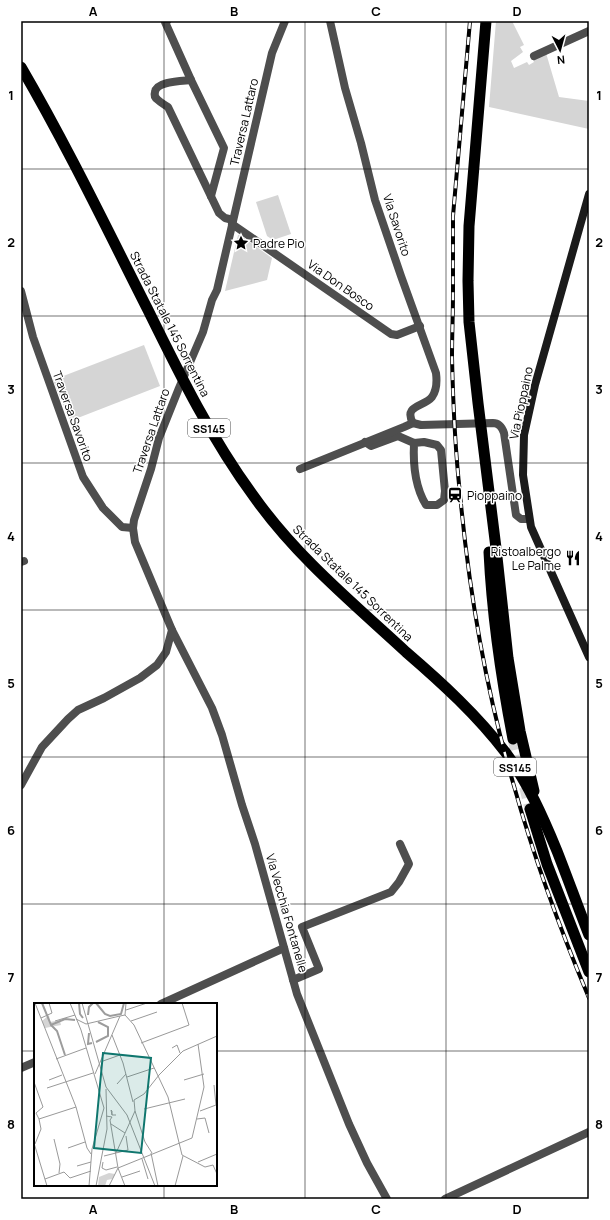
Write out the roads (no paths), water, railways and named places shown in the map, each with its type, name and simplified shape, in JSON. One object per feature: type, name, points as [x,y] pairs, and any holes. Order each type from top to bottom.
[{"type":"highway","points":[[486,21],[469,226],[468,281],[473,360],[513,695],[535,811],[547,864],[589,972]]},
{"type":"highway","name":"Strada Statale 145 Sorrentina","points":[[21,67],[70,157],[184,382],[231,465],[283,534],[307,560],[438,680],[483,726],[507,755],[519,772],[535,811],[565,873],[589,935]]},
{"type":"highway","points":[[490,506],[489,548],[491,592],[500,667],[513,739]]},
{"type":"main road","name":"Via Pioppaino","points":[[589,194],[535,385],[524,435],[523,475],[531,528],[589,657]]},
{"type":"street","points":[[167,21],[165,22],[191,80],[224,148],[211,196]]},
{"type":"street","name":"Traversa Lattaro","points":[[172,630],[135,542],[133,528],[134,520],[151,469],[159,438],[203,332],[216,290],[272,53],[285,21]]},
{"type":"street","name":"Via Savorito","points":[[330,21],[345,88],[361,143],[375,200],[434,365],[437,378],[431,398],[427,402],[411,410],[410,415],[413,423]]},
{"type":"street","points":[[534,56],[589,31]]},
{"type":"street","name":"Via Don Bosco","points":[[191,80],[161,84],[156,88],[154,94],[157,100],[168,107],[219,213],[391,334],[397,334],[420,326]]},
{"type":"street","name":"Traversa Savorito","points":[[21,291],[33,337],[83,477],[103,508],[122,527],[133,528]]},
{"type":"street","points":[[300,468],[413,423],[421,425],[440,425],[493,422],[500,425],[504,433],[516,514],[521,519],[529,519]]},
{"type":"street","points":[[365,442],[371,446],[398,436],[414,443],[424,442],[437,445],[441,450],[445,491],[444,500],[437,505],[426,505],[422,498],[417,482],[413,453],[414,443]]},
{"type":"street","points":[[21,785],[42,747],[78,710],[104,698],[140,678],[157,665],[166,652],[172,630]]},
{"type":"street","name":"Via Vecchia Fontanelle","points":[[172,630],[212,708],[222,735],[255,844],[293,980],[309,1024],[326,1064],[348,1124],[387,1199]]},
{"type":"street","points":[[293,980],[319,969],[302,927],[391,892],[399,882],[409,864],[400,844]]},
{"type":"street","points":[[163,1003],[284,948]]},
{"type":"street","points":[[21,1068],[34,1062]]},
{"type":"street","points":[[445,1199],[589,1132]]},
{"type":"tunnel","points":[[513,739],[530,809]]},
{"type":"railway","points":[[470,21],[453,216],[452,357],[454,425],[468,567],[487,677],[504,750],[539,867],[589,998]]},
{"type":"place","name":"Padre Pio","points":[[241,243]]},
{"type":"place","name":"Pioppaino","points":[[455,495]]},
{"type":"place","name":"Ristoalbergo Le Palme","points":[[573,558]]}]
